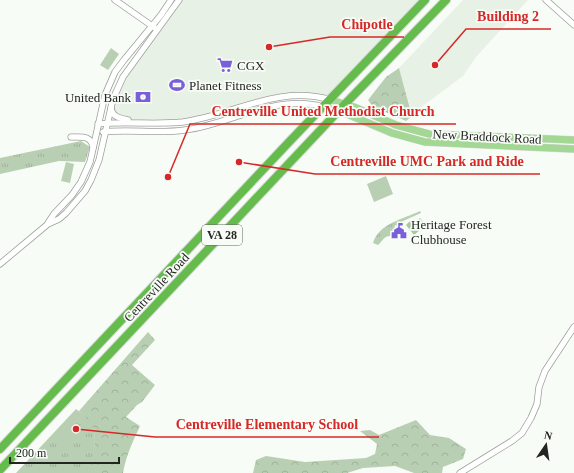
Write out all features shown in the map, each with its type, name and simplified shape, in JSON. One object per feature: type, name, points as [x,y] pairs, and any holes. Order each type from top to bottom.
[{"type":"highway","name":"Centreville Road","points":[[0,449],[425,0]]},
{"type":"highway","name":"Centreville Road","points":[[0,470],[339,111],[446,0]]},
{"type":"main road","name":"New Braddock Road","points":[[331,100],[346,104],[396,125],[429,134],[574,140]]},
{"type":"main road","name":"New Braddock Road","points":[[324,107],[339,111],[392,133],[425,142],[574,149]]},
{"type":"street","points":[[115,0],[158,30]]},
{"type":"street","points":[[48,224],[54,214],[72,195],[81,182],[90,162],[105,95],[115,72],[171,0]]},
{"type":"street","points":[[0,264],[48,224],[64,214],[81,195],[91,180],[99,160],[111,106],[117,90],[128,70],[179,0]]},
{"type":"street","points":[[546,0],[574,25]]},
{"type":"street","name":"New Braddock Road","points":[[98,124],[136,122],[170,123],[196,119],[280,96],[319,96],[331,100]]},
{"type":"street","name":"New Braddock Road","points":[[97,132],[184,131],[258,109],[278,105],[308,104],[324,107]]},
{"type":"street","points":[[111,106],[112,113],[116,117],[136,122]]},
{"type":"street","points":[[71,136],[88,138],[92,143],[93,151]]},
{"type":"street","points":[[460,473],[522,433],[537,404],[539,387],[545,371],[574,327]]},
{"type":"shaded area","points":[[179,0],[425,0],[331,100],[280,96],[183,122],[108,123],[123,77]]},
{"type":"shaded area","points":[[463,0],[528,0],[476,57],[463,76],[412,114],[399,68]]},
{"type":"green space","points":[[111,48],[119,54],[108,70],[100,65]]},
{"type":"green space","points":[[399,68],[412,116],[406,121],[372,106],[368,100],[386,77]]},
{"type":"green space","points":[[81,141],[90,147],[85,162],[59,161],[0,174],[0,158]]},
{"type":"green space","points":[[66,162],[74,164],[70,183],[61,181]]},
{"type":"green space","points":[[386,176],[393,194],[374,202],[367,184]]},
{"type":"green space","points":[[420,211],[421,213],[403,221],[401,224],[399,223],[397,226],[395,225],[394,230],[396,232],[394,237],[388,236],[384,238],[378,245],[373,243],[376,236],[386,226]]},
{"type":"green space","points":[[148,332],[155,340],[132,365],[155,385],[142,402],[137,405],[126,417],[140,426],[132,443],[123,473],[89,473],[95,439],[94,432],[87,418],[79,411]]},
{"type":"green space","points":[[76,409],[89,419],[94,431],[95,445],[90,473],[16,473]]},
{"type":"green space","points":[[416,420],[430,435],[449,438],[466,449],[463,459],[443,467],[442,473],[414,473],[395,466],[363,468],[347,473],[253,473],[256,460],[266,456],[305,462],[366,458],[375,454],[377,444],[360,431],[370,430],[379,435]]},
{"type":"green space","points":[[67,428],[72,429],[76,436],[74,442],[67,445],[58,436]]},
{"type":"water","points":[[420,218],[426,225],[414,235],[406,225],[410,221],[413,223]]},
{"type":"place","name":"Chipotle","points":[[269,47]]},
{"type":"place","name":"CGX","points":[[225,65]]},
{"type":"place","name":"Building 2","points":[[435,65]]},
{"type":"place","name":"Planet Fitness","points":[[177,85]]},
{"type":"place","name":"United Bank","points":[[143,97]]},
{"type":"place","name":"Centreville UMC Park and Ride","points":[[239,162]]},
{"type":"place","name":"Centreville United Methodist Church","points":[[168,177]]},
{"type":"place","name":"Heritage Forest Clubhouse","points":[[399,231]]},
{"type":"place","name":"Centreville Elementary School","points":[[76,429]]}]
